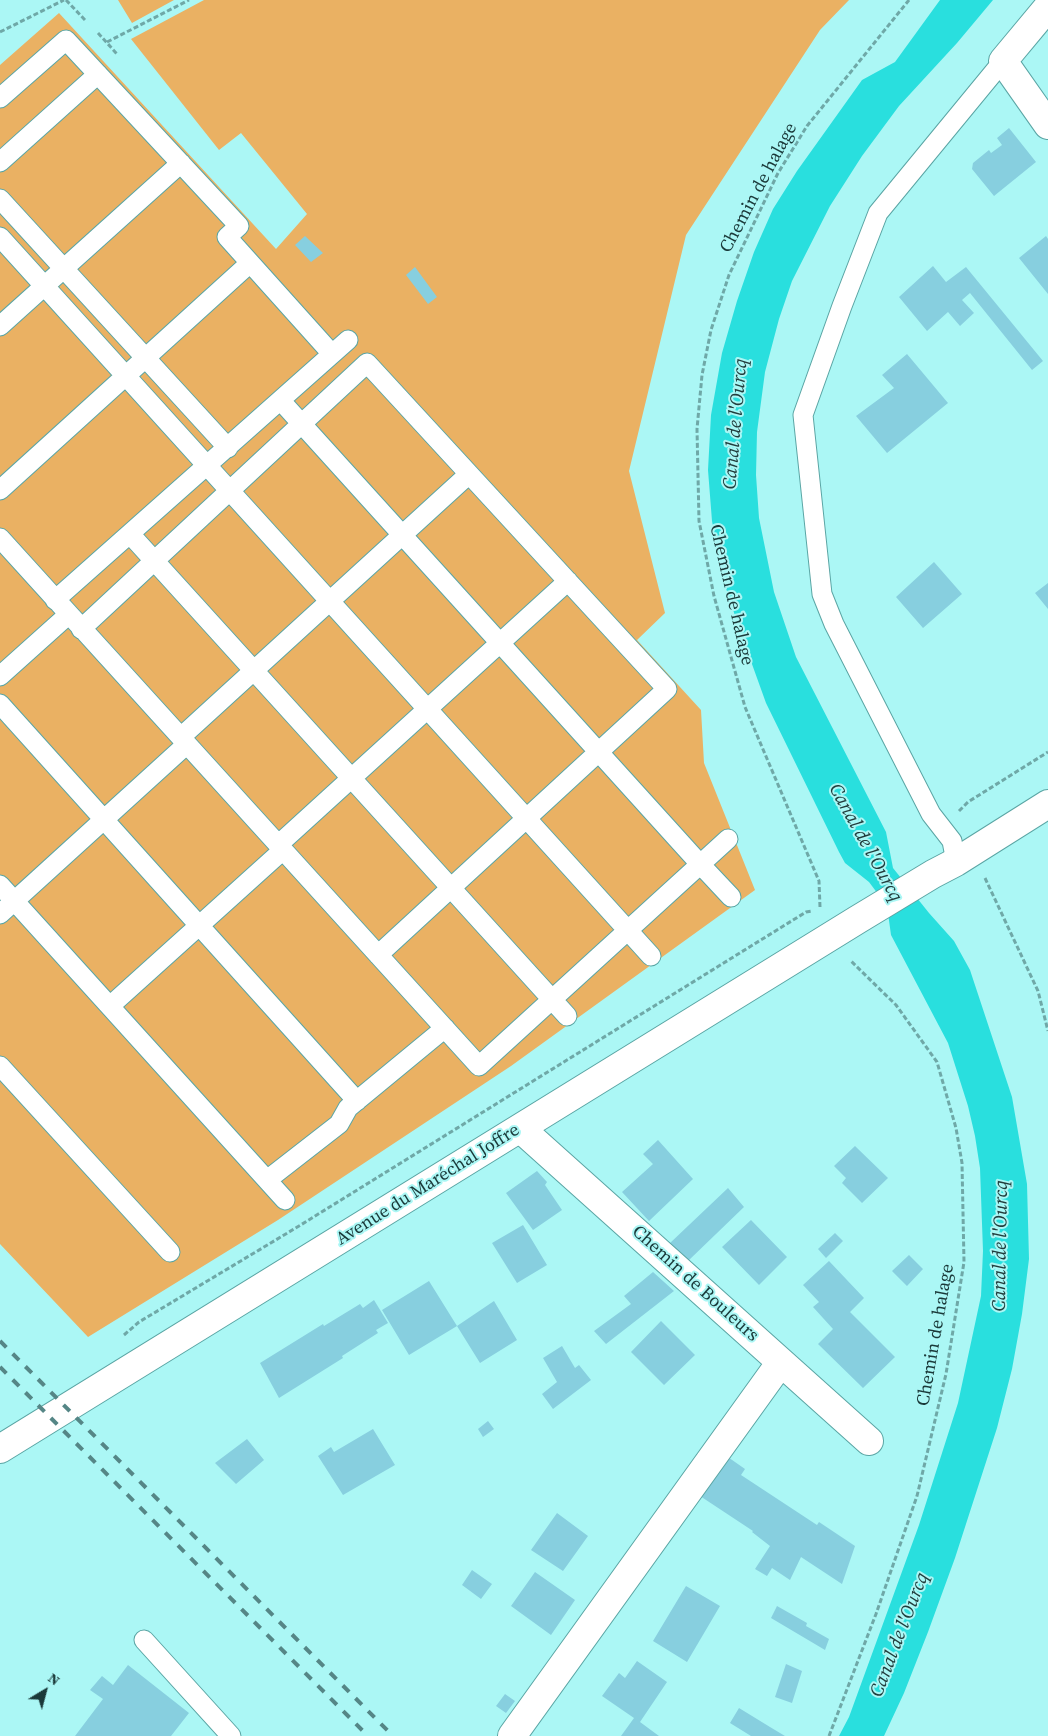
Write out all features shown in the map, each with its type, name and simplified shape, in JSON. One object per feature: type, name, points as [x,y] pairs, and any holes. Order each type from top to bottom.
[{"type":"main road","points":[[1048,8],[1004,61],[1048,125]]},
{"type":"main road","name":"Avenue du Maréchal Joffre","points":[[0,1449],[521,1129],[856,920],[1048,804]]},
{"type":"main road","name":"Chemin de Bouleurs","points":[[521,1129],[869,1440]]},
{"type":"main road","points":[[512,1736],[781,1362]]},
{"type":"lane","points":[[0,98],[66,40],[239,226],[227,237],[332,354]]},
{"type":"lane","points":[[944,868],[952,841],[931,814],[834,624],[822,594],[803,415],[878,213],[1004,61]]},
{"type":"lane","points":[[0,162],[98,74]]},
{"type":"lane","points":[[0,326],[181,163]]},
{"type":"lane","points":[[0,199],[228,448]]},
{"type":"lane","points":[[0,237],[651,956]]},
{"type":"lane","points":[[0,490],[250,263]]},
{"type":"lane","points":[[55,600],[348,340]]},
{"type":"lane","points":[[81,629],[367,363],[667,689],[378,955]]},
{"type":"lane","points":[[281,401],[731,897]]},
{"type":"lane","points":[[0,914],[104,820],[254,670],[469,474]]},
{"type":"lane","points":[[130,534],[567,1016]]},
{"type":"lane","points":[[0,538],[479,1066],[728,839]]},
{"type":"lane","points":[[110,1006],[199,926],[351,778],[568,581]]},
{"type":"lane","points":[[0,676],[68,615]]},
{"type":"lane","points":[[0,704],[357,1101]]},
{"type":"lane","points":[[0,885],[285,1200]]},
{"type":"lane","points":[[267,1180],[339,1124],[348,1108],[445,1028]]},
{"type":"lane","points":[[0,1066],[170,1252]]},
{"type":"lane","points":[[144,1640],[231,1736]]},
{"type":"path","points":[[0,32],[64,0]]},
{"type":"path","points":[[107,42],[189,0]]},
{"type":"path","name":"Chemin de halage","points":[[820,909],[819,881],[745,707],[714,596],[699,521],[698,420],[702,375],[711,330],[729,276],[778,173],[807,126],[909,0]]},
{"type":"path","points":[[953,817],[968,802],[1048,752]]},
{"type":"path","points":[[985,878],[1038,991],[1048,1031]]},
{"type":"path","name":"Chemin de halage","points":[[829,1736],[876,1614],[917,1496],[946,1374],[964,1262],[962,1163],[956,1128],[937,1062],[896,1005],[848,958]]},
{"type":"shaded area","points":[[118,0],[174,0],[132,23]]},
{"type":"shaded area","points":[[204,0],[849,0],[820,30],[686,235],[629,471],[665,613],[637,640],[701,710],[704,763],[755,890],[511,1066],[278,1220],[88,1337],[0,1244],[0,65],[59,13],[276,249],[307,214],[241,133],[219,150],[131,39]]},
{"type":"water","name":"Canal de l'Ourcq","points":[[940,0],[993,0],[957,43],[899,106],[862,156],[830,206],[792,281],[779,319],[765,372],[757,432],[756,475],[759,518],[774,592],[796,657],[886,832],[893,868],[954,941],[970,970],[1012,1097],[1027,1184],[1029,1259],[1012,1369],[997,1428],[955,1558],[904,1693],[884,1736],[839,1736],[849,1717],[919,1525],[958,1403],[981,1296],[983,1251],[980,1168],[968,1106],[948,1043],[891,935],[887,906],[869,882],[845,863],[839,852],[766,703],[739,628],[722,576],[712,521],[708,470],[711,415],[722,353],[737,301],[754,252],[773,209],[797,171],[862,80],[895,62]]},
{"type":"building","points":[[1009,128],[1036,162],[994,196],[972,169],[973,163],[989,150],[991,153],[1002,145],[997,138]]},
{"type":"building","points":[[305,236],[323,253],[311,262],[295,245]]},
{"type":"building","points":[[1046,236],[1048,239],[1048,294],[1019,258]]},
{"type":"building","points":[[933,266],[946,282],[966,267],[1043,361],[1032,370],[970,293],[962,300],[974,313],[960,326],[948,312],[927,331],[899,297]]},
{"type":"building","points":[[415,267],[437,297],[428,304],[406,275]]},
{"type":"building","points":[[907,354],[948,403],[887,453],[856,416],[894,388],[882,375]]},
{"type":"building","points":[[934,562],[962,594],[923,628],[896,597]]},
{"type":"building","points":[[1048,583],[1048,609],[1035,593]]},
{"type":"building","points":[[658,1140],[693,1179],[649,1221],[622,1192],[653,1164],[643,1154]]},
{"type":"building","points":[[855,1146],[888,1178],[862,1203],[842,1183],[846,1178],[834,1166]]},
{"type":"building","points":[[537,1171],[547,1182],[545,1185],[562,1210],[533,1230],[506,1193]]},
{"type":"building","points":[[728,1188],[744,1207],[688,1261],[669,1244]]},
{"type":"building","points":[[751,1220],[787,1257],[759,1285],[722,1247]]},
{"type":"building","points":[[523,1225],[547,1265],[517,1283],[492,1243]]},
{"type":"building","points":[[835,1233],[843,1241],[826,1258],[818,1249]]},
{"type":"building","points":[[909,1255],[923,1269],[907,1286],[892,1271]]},
{"type":"building","points":[[829,1261],[864,1298],[850,1312],[895,1357],[863,1388],[818,1344],[833,1329],[813,1307],[819,1302],[803,1285]]},
{"type":"building","points":[[653,1272],[674,1291],[606,1344],[594,1331],[631,1304],[624,1296]]},
{"type":"building","points":[[429,1281],[457,1326],[409,1355],[382,1310]]},
{"type":"building","points":[[374,1300],[388,1323],[376,1330],[378,1333],[342,1356],[343,1358],[279,1398],[260,1363],[323,1324],[324,1326],[360,1304],[363,1308]]},
{"type":"building","points":[[494,1301],[517,1340],[480,1363],[457,1326]]},
{"type":"building","points":[[661,1321],[695,1355],[664,1385],[631,1352]]},
{"type":"building","points":[[562,1346],[575,1368],[579,1365],[591,1380],[553,1409],[542,1394],[557,1382],[543,1358]]},
{"type":"building","points":[[488,1421],[494,1429],[483,1437],[478,1429]]},
{"type":"building","points":[[373,1429],[395,1465],[343,1495],[318,1456],[331,1447],[334,1452]]},
{"type":"building","points":[[247,1439],[264,1460],[236,1484],[215,1463]]},
{"type":"building","points":[[725,1455],[745,1469],[741,1475],[817,1525],[819,1522],[855,1546],[842,1584],[801,1557],[790,1580],[772,1568],[767,1576],[755,1569],[770,1546],[753,1531],[697,1494]]},
{"type":"building","points":[[557,1513],[588,1536],[563,1571],[531,1550]]},
{"type":"building","points":[[472,1570],[492,1584],[481,1599],[462,1585]]},
{"type":"building","points":[[535,1572],[575,1600],[551,1635],[511,1606]]},
{"type":"building","points":[[686,1586],[720,1606],[687,1662],[653,1641]]},
{"type":"building","points":[[777,1606],[807,1623],[806,1626],[829,1639],[825,1650],[771,1618]]},
{"type":"building","points":[[637,1661],[667,1682],[640,1722],[659,1736],[621,1736],[634,1718],[602,1696],[619,1673],[625,1678]]},
{"type":"building","points":[[786,1664],[802,1671],[792,1703],[775,1697]]},
{"type":"building","points":[[128,1665],[189,1713],[171,1736],[75,1736],[103,1699],[90,1690],[102,1676],[113,1685]]},
{"type":"building","points":[[505,1694],[515,1701],[506,1713],[496,1706]]},
{"type":"building","points":[[739,1708],[785,1736],[751,1736],[730,1723]]},
{"type":"railway","points":[[0,1341],[393,1736]]},
{"type":"railway","points":[[0,1367],[368,1736]]}]
